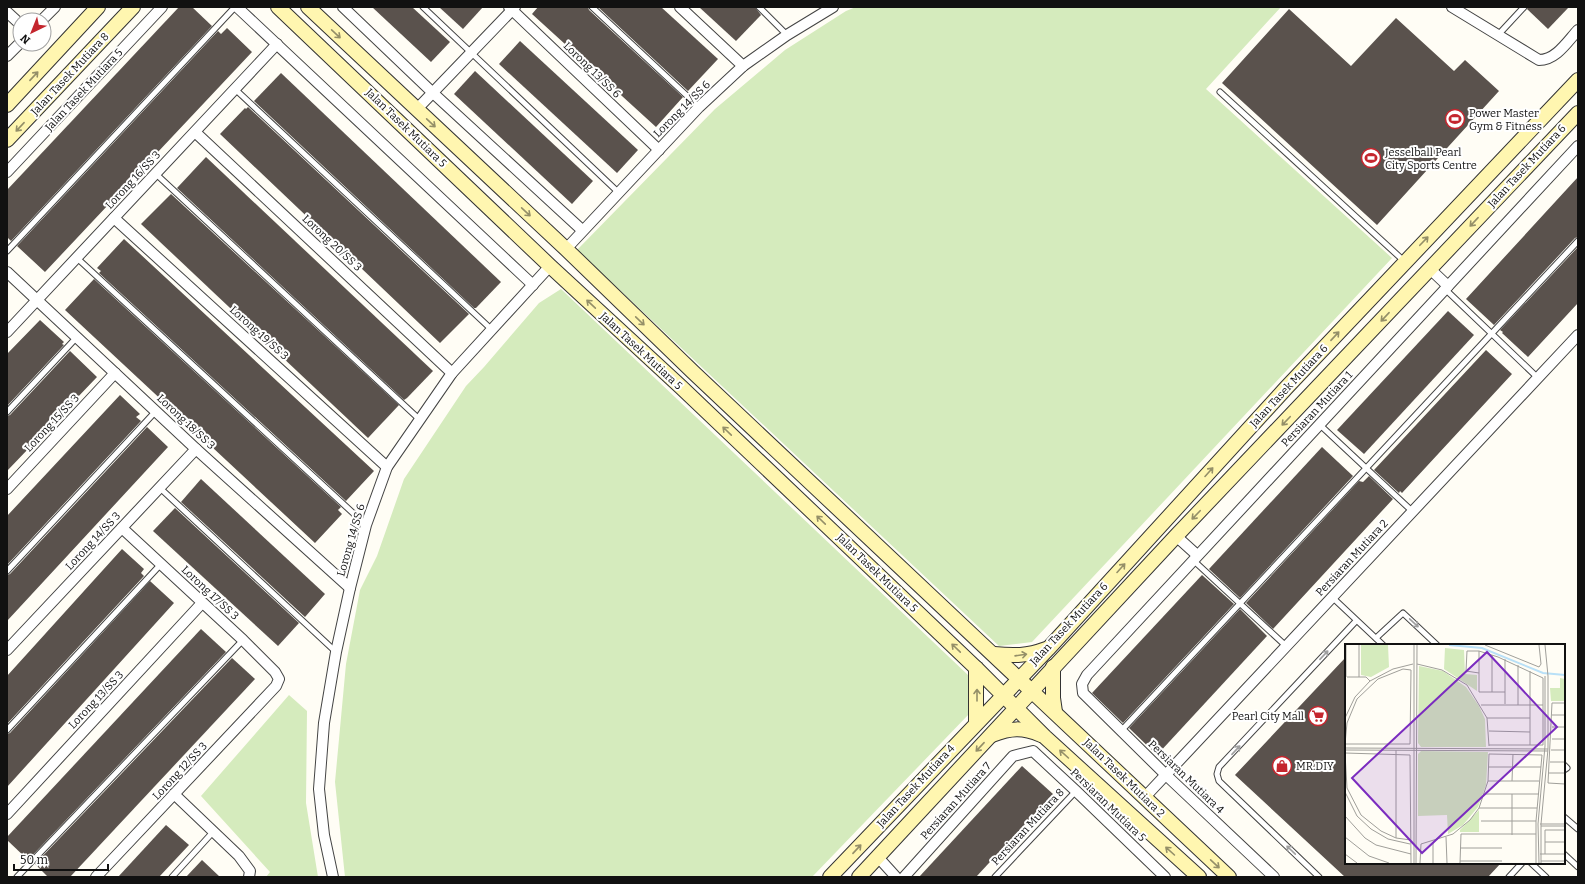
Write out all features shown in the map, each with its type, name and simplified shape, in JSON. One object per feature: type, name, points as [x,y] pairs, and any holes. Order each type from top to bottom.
[{"type":"street","points":[[7,105],[98,7]]},
{"type":"street","name":"Jalan Tasek Mutiara 8","points":[[7,140],[133,7]]},
{"type":"street","name":"Jalan Tasek Mutiara 5","points":[[7,172],[162,7]]},
{"type":"street","points":[[236,7],[533,285]]},
{"type":"street","name":"Jalan Tasek Mutiara 5","points":[[278,7],[550,266],[681,387],[976,668],[1003,696]]},
{"type":"street","name":"Jalan Tasek Mutiara 5","points":[[308,7],[418,109],[693,372],[1019,679]]},
{"type":"street","points":[[343,7],[431,95],[582,230]]},
{"type":"street","points":[[680,7],[743,66]]},
{"type":"street","name":"Lorong 14/SS 6","points":[[566,249],[582,230],[699,108],[743,66],[787,35],[833,7]]},
{"type":"street","points":[[1452,7],[1539,60],[1546,60],[1553,57],[1578,30]]},
{"type":"street","points":[[418,109],[512,8]]},
{"type":"street","name":"Lorong 13/SS 6","points":[[512,8],[659,150]]},
{"type":"street","name":"Lorong 16/SS 3","points":[[7,332],[277,44]]},
{"type":"street","name":"Jalan Tasek Mutiara 6","points":[[1003,696],[1048,649],[1286,388],[1578,80]]},
{"type":"street","name":"Jalan Tasek Mutiara 6","points":[[1015,708],[1176,536],[1578,113]]},
{"type":"street","name":"Lorong 20/SS 3","points":[[195,132],[452,373]]},
{"type":"street","name":"Persiaran Mutiara 1","points":[[1083,693],[1082,684],[1087,675],[1578,146]]},
{"type":"street","name":"Lorong 19/SS 3","points":[[114,218],[387,467]]},
{"type":"street","name":"Lorong 14/SS 6","points":[[333,877],[324,835],[319,789],[324,723],[336,652],[366,525],[387,467],[419,419],[452,373],[550,266]]},
{"type":"street","points":[[1430,269],[1447,288]]},
{"type":"street","name":"Lorong 18/SS 3","points":[[7,272],[196,449],[350,588]]},
{"type":"street","name":"Persiaran Mutiara 2","points":[[1144,798],[1578,335]]},
{"type":"street","points":[[681,387],[693,372]]},
{"type":"street","name":"Lorong 15/SS 3","points":[[7,489],[116,373]]},
{"type":"street","points":[[1286,388],[1302,404]]},
{"type":"street","name":"Lorong 14/SS 3","points":[[7,650],[196,449]]},
{"type":"street","name":"Lorong 17/SS 3","points":[[122,528],[243,640],[275,672],[279,679]]},
{"type":"street","points":[[1176,536],[1195,557]]},
{"type":"street","name":"Lorong 13/SS 3","points":[[7,814],[202,603]]},
{"type":"street","points":[[994,654],[1015,656],[1032,654],[1048,649]]},
{"type":"street","points":[[1053,667],[1054,712]]},
{"type":"street","points":[[976,668],[976,723]]},
{"type":"street","name":"Lorong 12/SS 3","points":[[96,877],[276,686],[279,679]]},
{"type":"street","name":"Jalan Tasek Mutiara 2","points":[[1019,679],[1229,877]]},
{"type":"street","name":"Persiaran Mutiara 4","points":[[1083,693],[1166,775],[1274,877]]},
{"type":"street","name":"Jalan Tasek Mutiara 2","points":[[1003,696],[1045,737],[1199,877]]},
{"type":"street","name":"Jalan Tasek Mutiara 4","points":[[830,877],[1003,696]]},
{"type":"street","name":"Jalan Tasek Mutiara 4","points":[[859,877],[1015,708]]},
{"type":"street","points":[[991,735],[1017,728],[1028,730],[1045,737]]},
{"type":"street","name":"Persiaran Mutiara 5","points":[[1033,751],[1165,877]]},
{"type":"street","name":"Persiaran Mutiara 7","points":[[904,877],[1013,756],[1033,751]]},
{"type":"street","points":[[174,794],[239,856],[249,874]]},
{"type":"street","points":[[877,856],[896,877]]},
{"type":"lane","points":[[7,251],[236,7]]},
{"type":"lane","points":[[423,7],[618,192]]},
{"type":"lane","points":[[592,7],[699,108]]},
{"type":"lane","points":[[759,7],[787,35]]},
{"type":"lane","points":[[1498,35],[1524,7]]},
{"type":"lane","points":[[235,89],[491,329]]},
{"type":"lane","points":[[1220,92],[1405,261]]},
{"type":"lane","points":[[156,174],[419,419]]},
{"type":"lane","points":[[1121,731],[1578,241]]},
{"type":"lane","points":[[77,258],[366,525]]},
{"type":"lane","points":[[1447,288],[1537,377]]},
{"type":"lane","points":[[7,412],[77,337]]},
{"type":"lane","points":[[7,571],[156,411]]},
{"type":"lane","points":[[1320,424],[1412,511]]},
{"type":"lane","points":[[160,488],[336,652]]},
{"type":"lane","points":[[1195,557],[1240,603],[1286,646]]},
{"type":"lane","points":[[7,730],[161,564]]},
{"type":"lane","points":[[1332,597],[1382,644]]},
{"type":"lane","points":[[1376,638],[1403,613],[1436,644]]},
{"type":"lane","points":[[1320,877],[1219,782],[1217,774],[1219,767],[1356,620]]},
{"type":"lane","points":[[17,877],[243,640]]},
{"type":"lane","name":"Persiaran Mutiara 8","points":[[996,877],[1076,791]]},
{"type":"lane","points":[[1565,818],[1578,829]]},
{"type":"lane","points":[[172,877],[214,832]]},
{"type":"lane","points":[[1565,855],[1578,867]]},
{"type":"lane","points":[[1509,877],[1521,864]]},
{"type":"lane","points":[[1532,864],[1546,877]]},
{"type":"green space","points":[[856,7],[1281,7],[1206,89],[1392,258],[1032,642],[999,646],[577,250],[715,109],[785,50],[846,11]]},
{"type":"green space","points":[[561,289],[968,675],[969,714],[812,877],[345,877],[335,782],[346,664],[360,590],[377,556],[404,479],[466,386],[539,303]]},
{"type":"green space","points":[[289,695],[307,711],[306,803],[318,877],[266,877],[270,872],[201,796]]},
{"type":"building","points":[[179,7],[192,7],[212,26],[11,241],[7,237],[7,190]]},
{"type":"building","points":[[372,7],[412,7],[450,42],[431,62]]},
{"type":"building","points":[[439,7],[483,7],[463,29]]},
{"type":"building","points":[[538,7],[588,7],[589,10],[683,97],[656,127],[532,14]]},
{"type":"building","points":[[598,7],[661,7],[718,59],[688,91]]},
{"type":"building","points":[[699,7],[755,7],[761,15],[736,41]]},
{"type":"building","points":[[1528,7],[1569,7],[1548,29],[1527,9]]},
{"type":"building","name":"Jesselball Pearl City Sports Centre","points":[[1289,9],[1351,66],[1396,18],[1454,71],[1465,60],[1499,91],[1377,225],[1222,83]]},
{"type":"building","points":[[227,28],[252,52],[45,272],[17,246],[218,31],[221,34]]},
{"type":"building","points":[[520,41],[638,150],[617,173],[499,64]]},
{"type":"building","points":[[475,71],[593,181],[572,204],[454,94]]},
{"type":"building","points":[[281,73],[501,282],[476,308],[474,308],[254,101]]},
{"type":"building","points":[[248,107],[469,314],[440,343],[220,134],[245,108],[246,109]]},
{"type":"building","points":[[206,157],[433,371],[407,398],[404,400],[177,188]]},
{"type":"building","points":[[1578,177],[1578,237],[1575,238],[1494,325],[1466,299]]},
{"type":"building","points":[[171,194],[399,405],[368,438],[141,224]]},
{"type":"building","points":[[124,239],[374,471],[346,501],[99,273],[101,271],[97,268]]},
{"type":"building","points":[[1578,247],[1578,303],[1528,357],[1500,330]]},
{"type":"building","points":[[94,279],[341,507],[338,510],[342,514],[315,543],[65,310]]},
{"type":"building","points":[[1448,311],[1474,335],[1364,454],[1337,430]]},
{"type":"building","points":[[40,320],[64,342],[62,344],[64,345],[7,406],[7,354]]},
{"type":"building","points":[[1486,350],[1512,374],[1402,493],[1400,491],[1399,493],[1374,470]]},
{"type":"building","points":[[70,351],[97,377],[7,471],[7,416],[10,415]]},
{"type":"building","points":[[120,395],[140,414],[136,417],[141,421],[7,565],[7,516]]},
{"type":"building","points":[[147,427],[168,447],[7,621],[7,575],[10,574]]},
{"type":"building","points":[[1322,447],[1353,476],[1240,598],[1209,569]]},
{"type":"building","points":[[1369,476],[1393,499],[1273,629],[1246,603],[1359,481],[1363,482]]},
{"type":"building","points":[[201,479],[325,594],[305,617],[181,502]]},
{"type":"building","points":[[175,508],[299,623],[278,646],[153,531]]},
{"type":"building","points":[[122,549],[144,569],[141,573],[144,576],[7,724],[7,676]]},
{"type":"building","points":[[1202,575],[1234,604],[1123,723],[1092,693]]},
{"type":"building","points":[[150,581],[174,603],[7,787],[7,734],[10,733]]},
{"type":"building","points":[[1240,609],[1267,636],[1157,755],[1129,728]]},
{"type":"building","points":[[201,629],[226,652],[29,859],[27,859],[7,840],[7,837]]},
{"type":"building","points":[[232,658],[255,679],[70,877],[48,877],[35,864]]},
{"type":"building","name":"Pearl City Mall","points":[[1345,658],[1345,864],[1500,864],[1488,877],[1345,877],[1235,775]]},
{"type":"building","points":[[1022,766],[1053,794],[976,877],[919,877]]},
{"type":"building","points":[[166,825],[189,845],[159,877],[118,877]]},
{"type":"building","points":[[202,860],[220,877],[186,877]]},
{"type":"place","name":"Power Master Gym & Fitness","points":[[1455,119]]},
{"type":"place","name":"Jesselball Pearl City Sports Centre","points":[[1371,158]]},
{"type":"place","name":"Pearl City Mall","points":[[1318,716]]},
{"type":"place","name":"MR.DIY","points":[[1282,766]]}]
